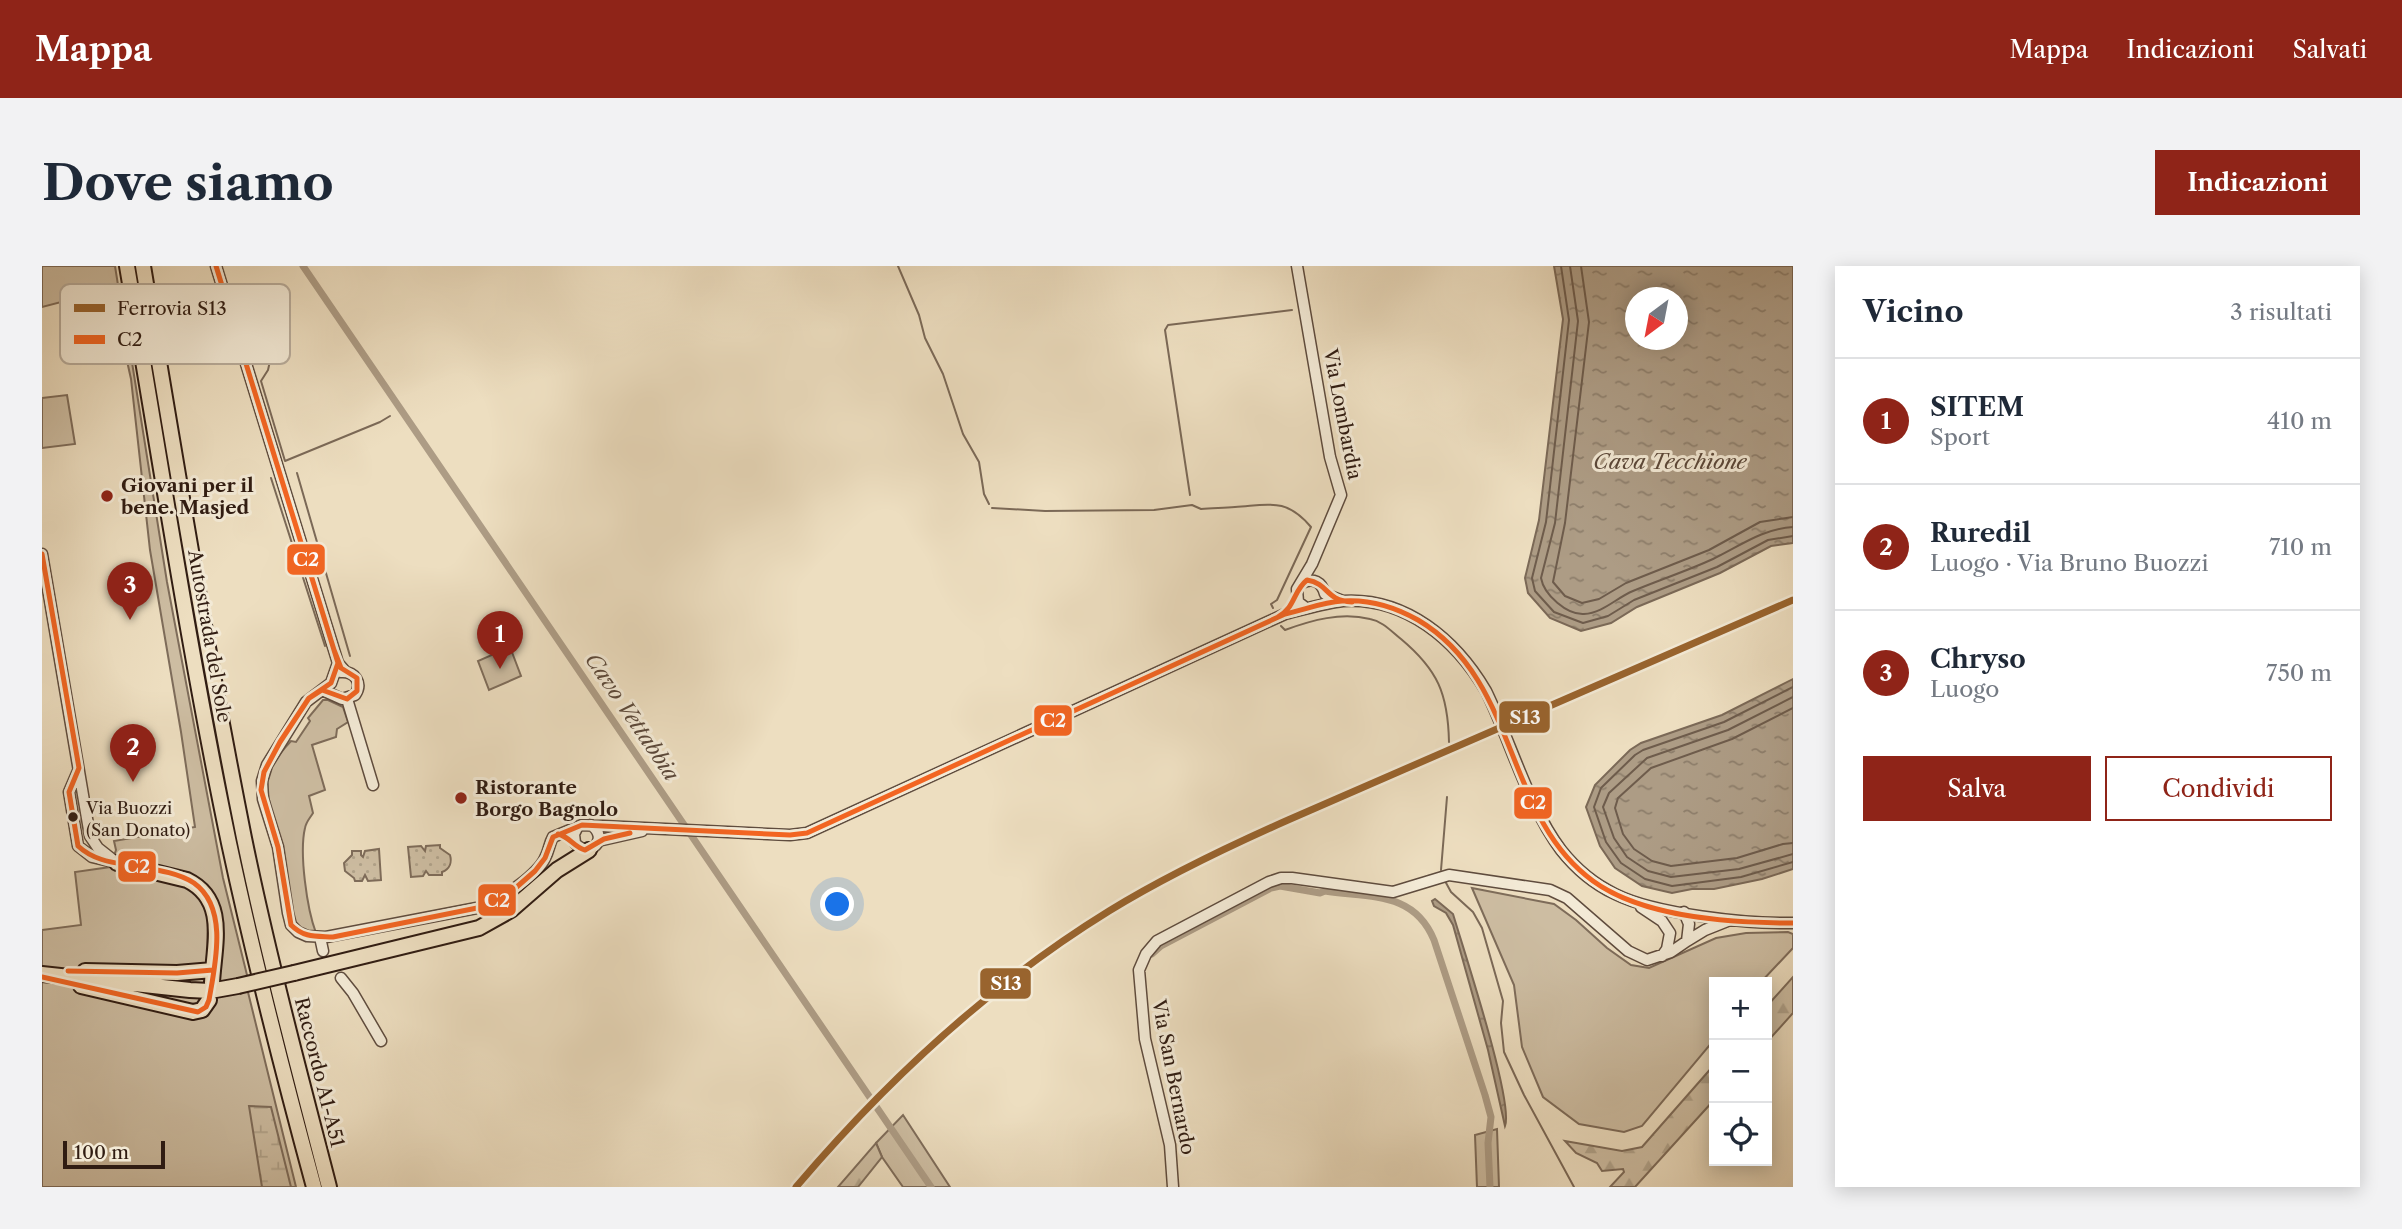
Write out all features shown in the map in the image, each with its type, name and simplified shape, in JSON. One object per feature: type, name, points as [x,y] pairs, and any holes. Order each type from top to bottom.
[{"type":"highway","name":"Autostrada del Sole","points":[[127,266],[130,284]]},
{"type":"highway","name":"Autostrada del Sole","points":[[143,266],[146,284]]},
{"type":"highway","name":"Autostrada del Sole","points":[[144,364],[229,842],[265,968]]},
{"type":"highway","name":"Autostrada del Sole","points":[[160,364],[265,968]]},
{"type":"highway","points":[[557,870],[569,856],[575,837]]},
{"type":"highway","points":[[42,974],[190,990],[210,991],[237,986],[479,928],[511,910],[557,870],[594,845]]},
{"type":"highway","points":[[42,974],[177,973],[213,977],[215,918],[212,905],[203,891],[187,880],[117,863]]},
{"type":"highway","name":"Raccordo A1-A51","points":[[265,968],[314,1187]]},
{"type":"highway","name":"Raccordo A1-A51","points":[[265,968],[330,1187]]},
{"type":"highway","points":[[42,974],[192,1012],[202,1010],[209,1000]]},
{"type":"street","points":[[216,266],[221,284]]},
{"type":"street","name":"Via Lombardia","points":[[1297,266],[1330,457],[1341,495],[1312,564],[1301,583]]},
{"type":"street","points":[[244,364],[334,676],[334,694],[347,699],[355,695],[358,682],[353,674],[334,676],[306,702],[264,772],[261,790],[278,847],[291,925],[302,934],[320,937],[487,906],[503,897],[540,866],[546,857],[551,839],[558,834],[575,837],[582,849],[632,832],[659,829]]},
{"type":"street","points":[[42,554],[90,836],[88,844],[78,846]]},
{"type":"street","name":"Via Lombardia","points":[[1312,564],[1314,580]]},
{"type":"street","points":[[575,837],[582,825],[790,835],[807,833],[1285,614],[1306,605],[1323,602],[1325,594],[1322,585],[1314,580],[1301,583],[1297,591],[1306,605]]},
{"type":"street","points":[[1325,594],[1343,601]]},
{"type":"street","points":[[1306,605],[1343,601],[1391,607],[1426,624],[1455,648],[1475,672],[1540,813],[1562,851],[1592,881],[1662,920],[1670,933]]},
{"type":"street","points":[[347,699],[373,785]]},
{"type":"street","points":[[79,768],[69,792],[78,846],[92,857],[117,863]]},
{"type":"street","points":[[71,786],[78,784],[83,789]]},
{"type":"street","points":[[590,825],[597,830],[594,845]]},
{"type":"street","points":[[90,836],[98,848],[117,863]]},
{"type":"street","name":"Via San Bernardo","points":[[1173,1187],[1168,1133],[1144,1039],[1139,970],[1146,954],[1157,941],[1269,882],[1292,878],[1393,892],[1438,876],[1449,875],[1550,890],[1567,898],[1635,956],[1647,960],[1661,956]]},
{"type":"street","points":[[1624,898],[1684,912],[1758,923],[1793,923]]},
{"type":"street","points":[[1661,956],[1667,948],[1675,920],[1684,912]]},
{"type":"street","points":[[1684,912],[1689,925],[1687,941]]},
{"type":"street","points":[[1661,956],[1705,929],[1731,919]]},
{"type":"street","points":[[320,937],[323,951]]},
{"type":"street","points":[[341,978],[381,1041]]},
{"type":"green space","points":[[42,266],[115,266],[118,284],[60,284],[60,302],[42,307]]},
{"type":"green space","points":[[128,364],[132,364],[167,582],[223,878],[296,1187],[42,1187],[42,930],[81,925],[75,872],[110,867],[116,850],[114,841],[195,827],[150,550]]},
{"type":"green space","points":[[67,395],[75,444],[42,448],[42,398]]},
{"type":"green space","points":[[510,647],[521,676],[489,690],[478,661]]},
{"type":"green space","points":[[323,700],[343,707],[348,722],[337,729],[336,737],[312,745],[325,790],[309,796],[313,813],[306,824],[303,839],[305,881],[316,933],[301,929],[294,920],[267,790],[274,763],[291,741],[296,742],[310,721],[308,718]]},
{"type":"green space","points":[[440,845],[451,858],[450,865],[442,875],[429,875],[426,871],[423,876],[411,877],[408,847],[421,846],[425,851],[426,846]]},
{"type":"green space","points":[[379,849],[381,880],[368,881],[365,875],[362,881],[355,881],[345,871],[344,863],[352,855],[352,851],[361,851],[363,857],[365,851]]},
{"type":"green space","points":[[1472,888],[1554,904],[1631,965],[1649,968],[1716,938],[1746,933],[1793,934],[1793,948],[1766,977],[1709,977],[1709,1046],[1642,1126],[1624,1132],[1579,1124],[1543,1097],[1522,1047],[1514,985]]},
{"type":"green space","points":[[1793,977],[1793,1013],[1772,1036],[1772,1000]]},
{"type":"green space","points":[[1709,1071],[1709,1106],[1635,1187],[1610,1187],[1624,1172],[1623,1169],[1602,1171],[1597,1163],[1576,1153],[1565,1141],[1622,1151],[1642,1147]]},
{"type":"green space","points":[[249,1106],[271,1107],[291,1187],[262,1187]]},
{"type":"green space","points":[[903,1115],[950,1187],[903,1187],[882,1157],[876,1143]]},
{"type":"green space","points":[[1497,1129],[1499,1187],[1477,1187],[1475,1135]]},
{"type":"green space","points":[[876,1143],[882,1157],[858,1187],[838,1187]]},
{"type":"water","name":"Cava Tecchione","points":[[1554,266],[1793,266],[1793,543],[1771,546],[1720,573],[1637,607],[1611,623],[1581,631],[1550,618],[1528,593],[1525,578],[1539,520],[1563,319]]},
{"type":"water","points":[[1793,679],[1793,869],[1714,889],[1672,893],[1642,886],[1615,868],[1600,846],[1586,807],[1595,785],[1630,750],[1641,743],[1722,715]]},
{"type":"water","points":[[1435,899],[1453,914],[1467,958],[1495,1057],[1506,1111],[1505,1126],[1488,1050],[1453,925],[1446,913],[1434,906],[1432,901]]},
{"type":"waterway","name":"Cavo Vettabbia","points":[[303,266],[931,1187]]},
{"type":"waterway","points":[[898,266],[919,315],[925,338],[943,374],[963,434],[979,462],[984,494],[989,504]]},
{"type":"waterway","points":[[1190,495],[1165,330],[1168,325],[1292,310]]},
{"type":"waterway","points":[[269,364],[261,381],[285,461],[390,416]]},
{"type":"waterway","points":[[297,473],[350,656]]},
{"type":"waterway","points":[[271,478],[325,646]]},
{"type":"waterway","points":[[992,508],[1045,511],[1154,510],[1192,505],[1201,509],[1267,505],[1285,507],[1302,517],[1311,527],[1277,600],[1271,604],[1273,608]]},
{"type":"waterway","points":[[1281,626],[1285,630],[1316,620],[1348,616],[1370,619],[1382,624],[1414,650],[1432,673],[1443,696],[1449,742]]},
{"type":"waterway","points":[[1441,870],[1447,797]]},
{"type":"waterway","points":[[1445,881],[1451,892],[1473,912],[1482,928],[1503,1001],[1501,1023],[1504,1052],[1574,1187]]},
{"type":"waterway","points":[[1152,954],[1161,946],[1271,888],[1280,886],[1320,893],[1325,891],[1374,897],[1403,905],[1415,913],[1434,940],[1485,1095],[1491,1117],[1488,1143],[1490,1187]]},
{"type":"rail line","name":"S13","points":[[796,1187],[903,1072],[981,1003],[1022,970],[1131,898],[1197,862],[1265,830],[1793,600]]},
{"type":"transit line","name":"C2","points":[[216,266],[222,284]]},
{"type":"transit line","name":"C2","points":[[246,364],[338,663],[331,683],[309,698],[280,742],[264,772],[261,790],[278,847],[291,925],[306,934],[333,937],[487,906],[511,892],[535,871],[545,858],[553,837],[582,825],[790,835],[807,833],[1285,614],[1342,601],[1382,605],[1409,615],[1451,646],[1476,677],[1542,821],[1564,854],[1593,881],[1614,893],[1662,911],[1743,922],[1793,923]]},
{"type":"transit line","name":"C2","points":[[42,554],[79,768],[69,792],[78,846],[101,859],[171,873],[194,883],[205,894],[212,907],[217,938],[209,1000],[206,1007],[198,1012],[42,977]]},
{"type":"transit line","name":"C2","points":[[1278,617],[1288,609],[1307,580],[1320,585],[1336,598],[1352,602]]},
{"type":"transit line","name":"C2","points":[[308,699],[322,690],[347,699],[357,691],[357,678],[341,668],[334,650]]},
{"type":"transit line","name":"C2","points":[[558,834],[585,850],[604,839],[630,833]]},
{"type":"transit line","name":"C2","points":[[68,971],[177,973],[213,970]]},
{"type":"place","name":"Giovani per il bene. Masjed","points":[[107,496]]},
{"type":"place","name":"Chryso","points":[[130,620]]},
{"type":"place","name":"SITEM","points":[[500,669]]},
{"type":"place","name":"Ruredil","points":[[133,782]]},
{"type":"place","name":"Ristorante Borgo Bagnolo","points":[[461,798]]},
{"type":"place","name":"Via Buozzi (San Donato)","points":[[73,817]]}]
